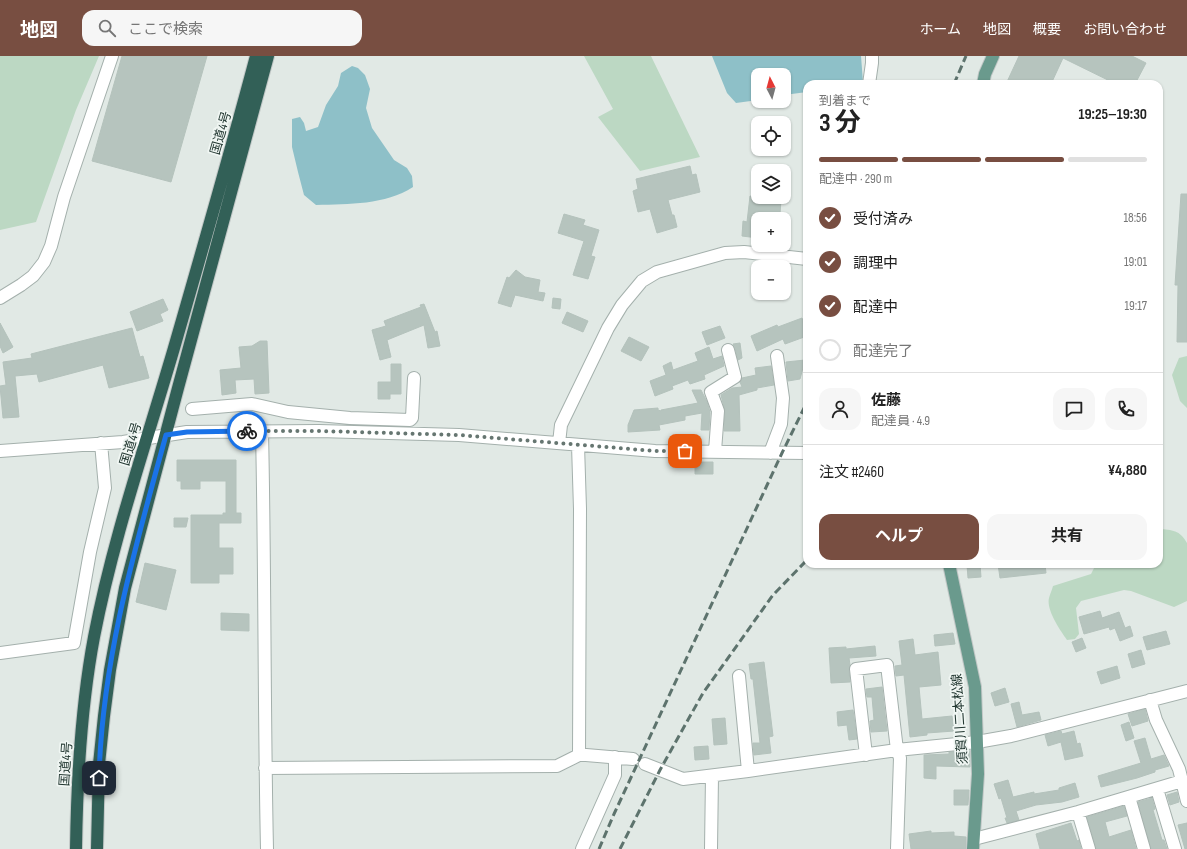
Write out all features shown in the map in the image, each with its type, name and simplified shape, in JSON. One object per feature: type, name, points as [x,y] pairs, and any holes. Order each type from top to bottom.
[{"type":"highway","name":"国道4号","points":[[76,849],[80,747],[94,637],[111,562],[232,146],[256,56]]},
{"type":"highway","name":"国道4号","points":[[97,849],[99,764],[104,716],[115,639],[125,588],[268,56]]},
{"type":"main road","points":[[984,80],[993,56]]},
{"type":"main road","name":"須賀川二本松線","points":[[950,568],[975,687],[978,774],[974,844]]},
{"type":"street","points":[[0,298],[33,276],[44,262],[51,246],[64,197],[112,56]]},
{"type":"street","points":[[870,80],[872,56]]},
{"type":"street","points":[[559,443],[562,425],[608,328],[622,305],[642,281],[657,272],[725,253],[744,252],[803,259]]},
{"type":"street","points":[[715,451],[718,410],[711,392],[735,378],[728,350]]},
{"type":"street","points":[[770,453],[781,424],[782,417],[783,398],[777,356]]},
{"type":"street","points":[[192,409],[252,404],[274,410],[350,418],[410,420],[412,418],[414,378]]},
{"type":"street","points":[[267,849],[265,768],[265,548],[267,431],[274,410]]},
{"type":"street","points":[[0,450],[123,442],[187,432],[267,431],[459,435],[655,451],[803,453]]},
{"type":"street","points":[[0,653],[74,643],[90,552],[105,488],[101,443]]},
{"type":"street","points":[[578,445],[580,524],[579,755]]},
{"type":"street","points":[[866,754],[856,669],[887,665],[897,750],[900,758],[897,849]]},
{"type":"street","points":[[738,676],[748,771]]},
{"type":"street","points":[[645,764],[683,779],[897,750],[977,742],[1011,736],[1187,691]]},
{"type":"street","points":[[1150,700],[1156,720],[1179,769],[1187,801]]},
{"type":"street","points":[[265,768],[557,766],[579,755],[633,759]]},
{"type":"street","points":[[582,849],[615,775],[615,757]]},
{"type":"street","points":[[711,849],[712,776]]},
{"type":"street","points":[[974,844],[1182,781]]},
{"type":"street","points":[[1157,789],[1175,849]]},
{"type":"street","points":[[1129,797],[1144,849]]},
{"type":"street","points":[[1078,812],[1089,849]]},
{"type":"street","points":[[72,849],[76,836]]},
{"type":"green space","points":[[0,56],[99,56],[76,110],[36,222],[0,230]]},
{"type":"green space","points":[[584,56],[651,56],[700,157],[640,171],[598,117],[613,109]]},
{"type":"green space","points":[[1187,356],[1187,408],[1180,401],[1172,375],[1179,358]]},
{"type":"green space","points":[[1163,529],[1172,530],[1182,535],[1187,543],[1187,601],[1174,607],[1131,591],[1124,590],[1081,601],[1076,608],[1079,634],[1075,639],[1067,640],[1054,620],[1050,608],[1049,598],[1053,586],[1091,574],[1094,568],[1163,568]]},
{"type":"water","points":[[712,56],[861,56],[863,80],[803,80],[803,93],[791,94],[791,68],[751,68],[751,101],[736,103],[727,93]]},
{"type":"water","points":[[352,66],[358,68],[365,75],[370,89],[366,108],[372,128],[394,160],[407,168],[412,176],[413,187],[402,193],[379,200],[354,204],[316,205],[304,195],[292,147],[292,119],[300,117],[304,123],[306,131],[318,127],[326,105],[338,86],[341,73]]},
{"type":"building","points":[[122,56],[207,56],[171,182],[92,161]]},
{"type":"building","points":[[1019,56],[1132,56],[1146,63],[1137,80],[1108,80],[1063,58],[1053,80],[1008,80]]},
{"type":"building","points":[[690,166],[692,175],[696,174],[700,192],[668,200],[677,227],[657,233],[650,209],[638,212],[633,191],[638,189],[636,179]]},
{"type":"building","points":[[1181,194],[1187,194],[1187,342],[1177,342],[1178,285],[1175,285]]},
{"type":"building","points":[[750,196],[751,204],[781,204],[780,212],[751,212],[751,237],[742,236],[743,221],[747,222]]},
{"type":"building","points":[[564,214],[585,220],[583,225],[599,230],[591,256],[595,257],[588,279],[573,275],[584,241],[558,233]]},
{"type":"building","points":[[516,270],[525,277],[540,280],[538,292],[545,293],[543,301],[515,295],[511,307],[498,303],[507,277],[509,278]]},
{"type":"building","points":[[553,298],[561,299],[560,309],[552,308]]},
{"type":"building","points":[[163,299],[168,310],[160,314],[163,321],[137,331],[130,312]]},
{"type":"building","points":[[424,304],[435,332],[437,331],[440,346],[428,348],[424,325],[387,340],[391,357],[380,360],[372,330],[386,326],[384,321],[421,307],[420,305]]},
{"type":"building","points":[[567,312],[588,321],[583,332],[562,323]]},
{"type":"building","points":[[802,318],[803,337],[785,344],[783,339],[757,351],[751,336],[777,325],[778,327]]},
{"type":"building","points":[[0,323],[13,347],[3,353],[0,346]]},
{"type":"building","points":[[720,326],[725,338],[707,345],[702,332]]},
{"type":"building","points":[[132,328],[140,357],[143,356],[149,378],[109,388],[103,365],[39,382],[37,374],[15,376],[19,417],[3,418],[0,386],[6,385],[3,362],[32,358],[31,354]]},
{"type":"building","points":[[629,337],[649,347],[641,361],[621,351]]},
{"type":"building","points":[[260,341],[267,341],[269,393],[255,394],[254,379],[235,380],[236,393],[222,395],[220,370],[241,368],[239,347],[252,346]]},
{"type":"building","points":[[740,343],[742,358],[738,360],[733,344]]},
{"type":"building","points":[[709,347],[713,359],[722,356],[724,366],[704,375],[705,379],[690,384],[688,380],[672,386],[673,389],[655,396],[650,381],[666,375],[663,366],[671,362],[673,370],[698,361],[695,353]]},
{"type":"building","points":[[803,360],[800,379],[788,381],[786,362]]},
{"type":"building","points":[[391,364],[401,364],[401,394],[390,394],[390,399],[378,399],[378,382],[391,382]]},
{"type":"building","points":[[771,366],[774,385],[757,388],[757,390],[739,395],[740,431],[724,431],[725,411],[721,395],[732,388],[742,387],[740,382],[742,378],[756,375],[755,368]]},
{"type":"building","points":[[692,390],[701,390],[707,402],[710,412],[709,430],[701,430],[702,413],[685,416],[685,420],[659,425],[660,430],[628,432],[628,425],[634,410],[658,408],[658,410],[661,411],[698,403]]},
{"type":"building","points":[[177,460],[236,460],[236,513],[241,513],[241,523],[219,523],[219,548],[233,548],[233,574],[219,574],[219,583],[191,583],[191,515],[223,515],[223,513],[226,513],[226,481],[200,481],[200,489],[181,489],[181,481],[177,481]]},
{"type":"building","points":[[695,462],[713,462],[713,474],[695,474]]},
{"type":"building","points":[[174,518],[188,518],[186,527],[174,527]]},
{"type":"building","points":[[145,563],[176,570],[166,610],[136,602]]},
{"type":"building","points":[[967,568],[980,568],[981,577],[968,578]]},
{"type":"building","points":[[999,568],[1045,568],[1046,573],[1000,578]]},
{"type":"building","points":[[1100,611],[1102,618],[1119,612],[1125,628],[1130,626],[1133,636],[1120,641],[1115,628],[1110,630],[1109,627],[1084,634],[1079,617]]},
{"type":"building","points":[[221,613],[249,614],[249,631],[221,630]]},
{"type":"building","points":[[1166,631],[1170,644],[1147,650],[1143,637]]},
{"type":"building","points":[[953,633],[955,644],[935,646],[934,635]]},
{"type":"building","points":[[1082,638],[1086,648],[1076,652],[1072,642]]},
{"type":"building","points":[[913,639],[915,655],[938,652],[941,685],[919,687],[922,719],[952,716],[954,731],[927,733],[927,735],[910,737],[904,675],[896,676],[895,666],[902,665],[899,641]]},
{"type":"building","points":[[875,646],[876,656],[849,658],[850,682],[831,683],[829,648],[846,647],[846,649]]},
{"type":"building","points":[[1141,650],[1145,664],[1132,668],[1128,654]]},
{"type":"building","points":[[764,662],[773,736],[769,737],[771,753],[754,755],[753,743],[760,743],[753,679],[751,679],[749,664]]},
{"type":"building","points":[[1117,666],[1120,678],[1101,684],[1097,672]]},
{"type":"building","points":[[882,687],[887,731],[871,732],[870,721],[874,720],[872,697],[867,697],[866,689]]},
{"type":"building","points":[[1005,688],[1009,702],[995,706],[991,693]]},
{"type":"building","points":[[1019,702],[1022,715],[1039,712],[1041,720],[1017,727],[1011,704]]},
{"type":"building","points":[[1145,709],[1148,721],[1132,726],[1128,714]]},
{"type":"building","points":[[853,710],[857,739],[849,740],[847,725],[838,726],[837,712]]},
{"type":"building","points":[[725,718],[727,744],[714,745],[712,719]]},
{"type":"building","points":[[1129,722],[1134,738],[1126,741],[1121,725]]},
{"type":"building","points":[[1061,731],[1062,734],[1074,731],[1077,744],[1080,743],[1083,756],[1065,760],[1061,742],[1048,746],[1045,735]]},
{"type":"building","points":[[1145,738],[1151,759],[1164,755],[1169,766],[1137,778],[1101,787],[1098,776],[1141,763],[1134,741]]},
{"type":"building","points":[[708,746],[709,759],[695,760],[694,747]]},
{"type":"building","points":[[970,751],[970,767],[936,766],[936,779],[924,778],[924,755],[949,754],[949,752]]},
{"type":"building","points":[[1008,780],[1013,797],[1034,792],[1034,794],[1059,790],[1059,788],[1075,783],[1079,797],[1062,802],[1036,805],[1016,811],[1019,820],[1007,823],[1001,798],[999,799],[994,784]]},
{"type":"building","points":[[954,790],[969,790],[968,805],[954,805]]},
{"type":"building","points":[[1177,792],[1179,802],[1170,805],[1167,795]]},
{"type":"building","points":[[1152,798],[1155,809],[1153,810],[1162,840],[1164,840],[1167,849],[1151,849],[1138,802]]},
{"type":"building","points":[[1124,806],[1127,816],[1105,822],[1109,837],[1131,830],[1136,849],[1096,849],[1087,817]]},
{"type":"building","points":[[1071,823],[1077,841],[1079,840],[1081,849],[1040,849],[1036,834]]},
{"type":"building","points":[[1187,823],[1187,849],[1185,849],[1178,825]]},
{"type":"building","points":[[931,831],[931,833],[954,832],[954,836],[966,837],[966,849],[911,849],[909,834]]},
{"type":"railway","points":[[956,80],[966,56]]},
{"type":"railway","points":[[599,849],[803,410]]},
{"type":"railway","points":[[620,849],[660,770],[703,693],[773,595],[803,564]]},
{"type":"way so far","points":[[247,431],[319,431],[459,435],[655,451],[685,451]]},
{"type":"route","points":[[99,778],[104,716],[117,624],[125,588],[166,435],[187,432],[247,431]]}]
